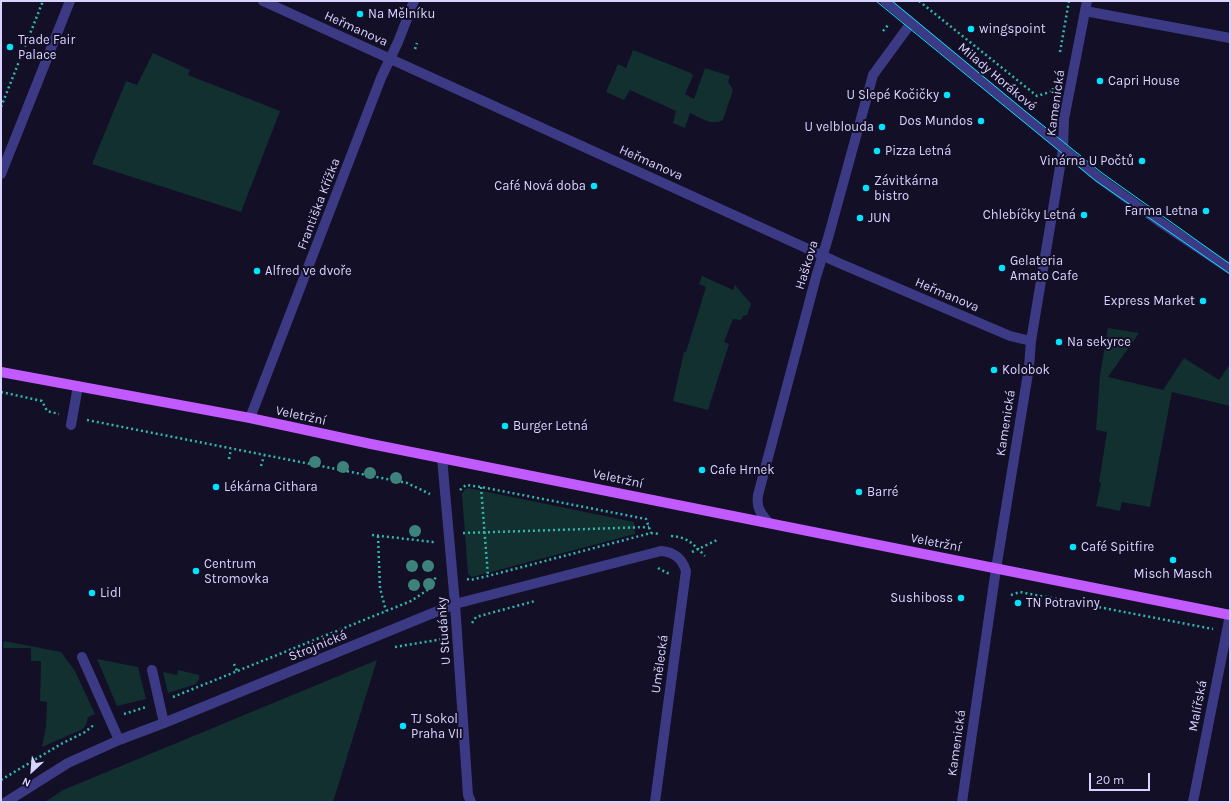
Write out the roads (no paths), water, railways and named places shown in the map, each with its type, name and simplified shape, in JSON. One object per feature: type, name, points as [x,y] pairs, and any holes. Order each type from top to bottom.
[{"type":"main road","name":"Veletržní","points":[[1,372],[250,418],[442,458],[1230,615]]},
{"type":"street","points":[[1,174],[70,1]]},
{"type":"street","name":"Heřmanova","points":[[263,1],[822,255],[1010,336],[1031,341]]},
{"type":"street","name":"Františka Křížka","points":[[250,418],[378,86],[414,1]]},
{"type":"street","name":"Milady Horákové","points":[[885,1],[1099,178],[1160,222],[1230,269]]},
{"type":"street","points":[[1086,6],[1230,38]]},
{"type":"street","name":"Kamenická","points":[[962,802],[996,569],[1029,367],[1031,341],[1063,149],[1064,119],[1086,6]]},
{"type":"street","name":"Haškova","points":[[769,523],[759,510],[757,503],[758,495],[822,255],[873,75],[912,23]]},
{"type":"street","points":[[72,421],[78,386]]},
{"type":"street","name":"U Studánky","points":[[442,458],[458,638],[468,795],[471,802]]},
{"type":"street","name":"Strojnická","points":[[6,802],[68,763],[119,740],[455,604],[655,551],[668,551],[680,558]]},
{"type":"street","name":"Umělecká","points":[[655,802],[686,571],[680,558]]},
{"type":"street","name":"Malířská","points":[[1193,802],[1230,615]]},
{"type":"street","points":[[82,657],[119,740]]},
{"type":"street","points":[[152,670],[164,723]]},
{"type":"tram line","points":[[876,1],[1096,181],[1230,274]]},
{"type":"tram line","points":[[892,1],[1102,173],[1230,264]]},
{"type":"place","name":"Na Mělníku","points":[[360,14]]},
{"type":"place","name":"wingspoint","points":[[971,29]]},
{"type":"place","name":"Trade Fair Palace","points":[[10,47]]},
{"type":"place","name":"Capri House","points":[[1100,81]]},
{"type":"place","name":"U Slepé Kočičky","points":[[947,95]]},
{"type":"place","name":"Dos Mundos","points":[[981,121]]},
{"type":"place","name":"U velblouda","points":[[882,127]]},
{"type":"place","name":"Pizza Letná","points":[[877,151]]},
{"type":"place","name":"Vinárna U Počtů","points":[[1142,161]]},
{"type":"place","name":"Café Nová doba","points":[[594,186]]},
{"type":"place","name":"Závitkárna bistro","points":[[866,188]]},
{"type":"place","name":"Farma Letna","points":[[1206,211]]},
{"type":"place","name":"Chlebíčky Letná","points":[[1084,215]]},
{"type":"place","name":"JUN","points":[[860,218]]},
{"type":"place","name":"Gelateria Amato Cafe","points":[[1002,268]]},
{"type":"place","name":"Alfred ve dvoře","points":[[257,271]]},
{"type":"place","name":"Express Market","points":[[1203,301]]},
{"type":"place","name":"Na sekyrce","points":[[1059,342]]},
{"type":"place","name":"Kolobok","points":[[994,370]]},
{"type":"place","name":"Burger Letná","points":[[505,426]]},
{"type":"place","name":"Cafe Hrnek","points":[[702,470]]},
{"type":"place","name":"Lékárna Cithara","points":[[216,487]]},
{"type":"place","name":"Barré","points":[[859,492]]},
{"type":"place","name":"Café Spitfire","points":[[1073,547]]},
{"type":"place","name":"Misch Masch","points":[[1173,560]]},
{"type":"place","name":"Centrum Stromovka","points":[[196,571]]},
{"type":"place","name":"Lidl","points":[[92,593]]},
{"type":"place","name":"Sushiboss","points":[[961,598]]},
{"type":"place","name":"TN Potraviny","points":[[1018,603]]},
{"type":"place","name":"TJ Sokol Praha VII","points":[[403,726]]}]
